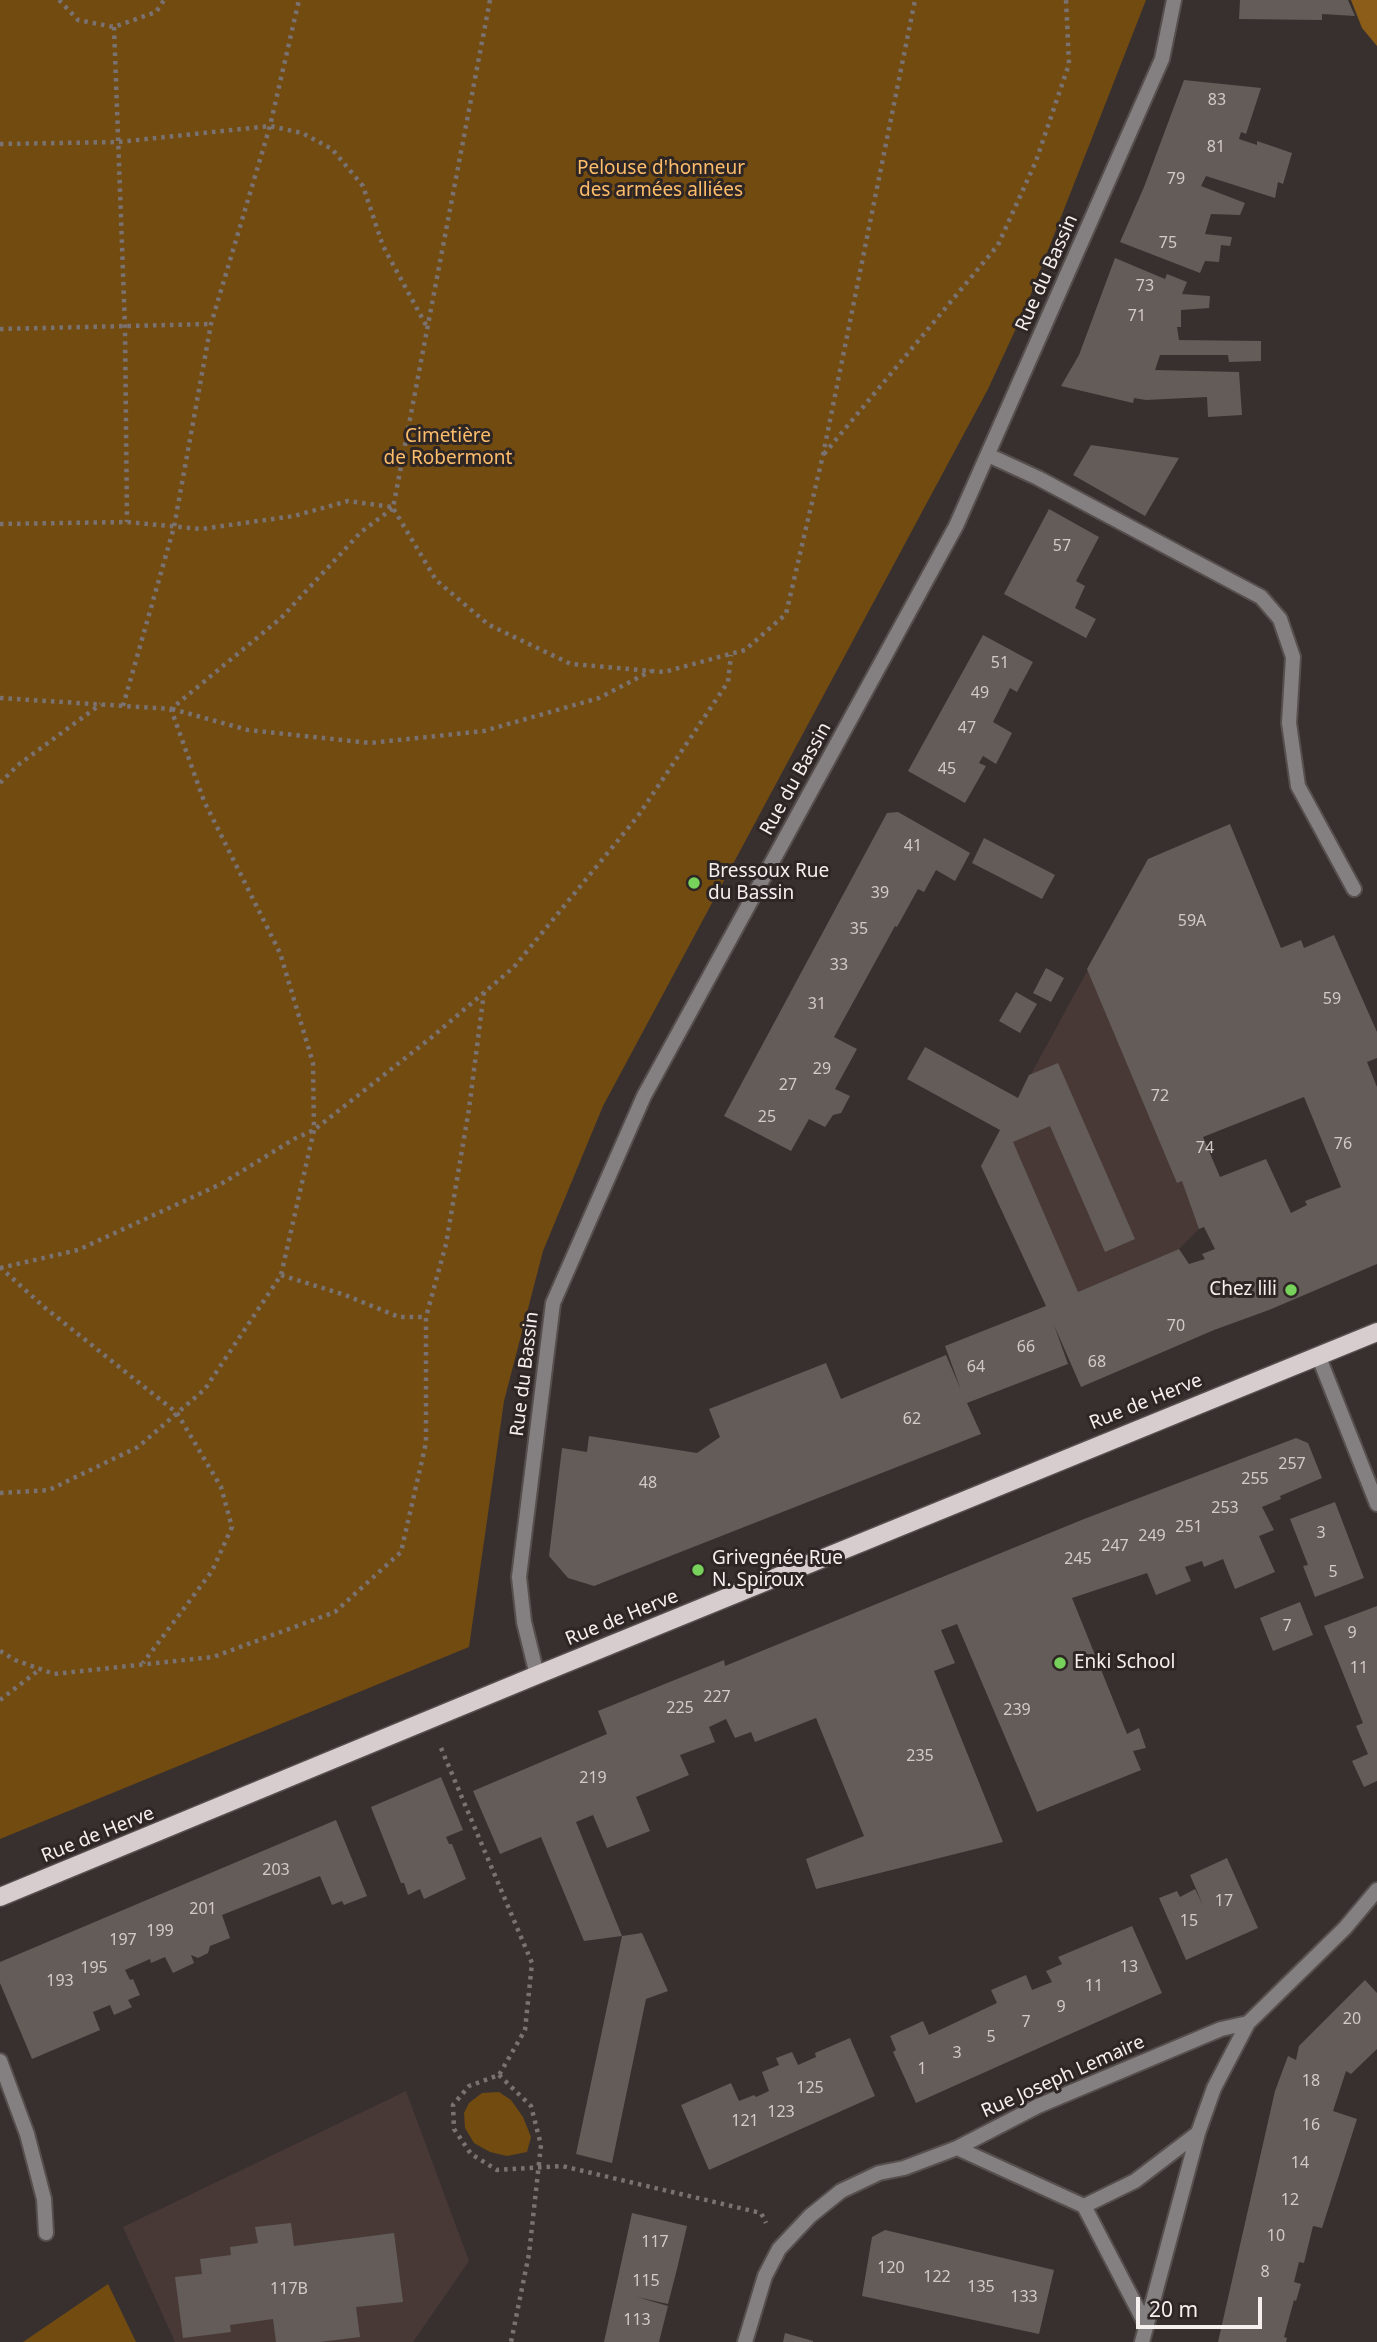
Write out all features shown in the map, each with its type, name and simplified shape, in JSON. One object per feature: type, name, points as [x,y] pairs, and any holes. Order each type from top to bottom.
[{"type":"main road","name":"Rue de Herve","points":[[0,1897],[1377,1332]]},
{"type":"street","name":"Rue du Bassin","points":[[537,1675],[524,1622],[519,1577],[553,1303],[644,1096],[956,526],[1162,59],[1174,0]]},
{"type":"street","points":[[988,455],[1049,484],[1261,597],[1280,619],[1293,657],[1289,723],[1298,786],[1354,889]]},
{"type":"street","points":[[1318,1355],[1377,1504]]},
{"type":"street","name":"Rue Joseph Lemaire","points":[[1142,2342],[1198,2133],[1213,2088],[1248,2023],[1345,1928],[1377,1890]]},
{"type":"street","name":"Rue Joseph Lemaire","points":[[745,2342],[765,2276],[779,2249],[810,2216],[841,2191],[879,2173],[904,2168],[957,2148],[1038,2106],[1221,2029],[1248,2023]]},
{"type":"street","points":[[0,2061],[30,2147],[44,2199],[46,2233]]},
{"type":"street","points":[[1084,2206],[1135,2181],[1198,2133]]},
{"type":"street","points":[[957,2148],[1084,2206],[1146,2325]]},
{"type":"path","points":[[59,0],[78,20],[114,27],[156,12],[164,0]]},
{"type":"path","points":[[123,706],[174,527],[211,324],[271,126],[299,0]]},
{"type":"path","points":[[490,0],[393,508],[436,580],[489,625],[571,664],[664,673],[745,650],[786,614],[823,455],[915,0]]},
{"type":"path","points":[[823,455],[998,245],[1036,161],[1069,64],[1066,0]]},
{"type":"path","points":[[114,27],[125,327],[127,522]]},
{"type":"path","points":[[0,144],[118,142],[271,126],[302,133],[332,149],[363,186],[383,246],[427,327]]},
{"type":"path","points":[[0,329],[211,324]]},
{"type":"path","points":[[0,524],[127,522],[201,529],[294,516],[348,501],[393,508]]},
{"type":"path","points":[[171,709],[282,618],[361,532],[393,508]]},
{"type":"path","points":[[0,1267],[78,1250],[221,1184],[294,1139],[314,1130],[514,967],[638,817],[727,682],[731,654]]},
{"type":"path","points":[[0,698],[171,709],[248,730],[370,743],[484,732],[599,698],[651,671]]},
{"type":"path","points":[[0,783],[18,765],[102,704]]},
{"type":"path","points":[[0,1493],[49,1490],[138,1447],[205,1389],[281,1275],[314,1130],[313,1063],[280,953],[204,801],[171,709]]},
{"type":"path","points":[[0,1651],[15,1660],[54,1674],[213,1657],[335,1612],[401,1552],[426,1443],[426,1317],[446,1244],[469,1109],[484,992]]},
{"type":"path","points":[[0,1267],[44,1307],[177,1413],[220,1488],[232,1527],[212,1571],[142,1663]]},
{"type":"path","points":[[281,1275],[345,1295],[399,1317],[426,1317]]},
{"type":"path","points":[[0,1700],[40,1669]]},
{"type":"path","points":[[428,1721],[454,1775],[532,1963],[525,2030],[499,2075],[469,2086],[453,2105],[454,2129],[471,2154],[497,2170],[562,2165],[761,2213],[779,2249]]},
{"type":"path","points":[[499,2075],[531,2106],[541,2145],[529,2254],[511,2342]]},
{"type":"shaded area","points":[[1351,0],[1377,0],[1377,46],[1362,28]]},
{"type":"shaded area","points":[[1110,929],[1229,1214],[1199,1229],[1179,1249],[1046,1306],[981,1166]]},
{"type":"shaded area","points":[[406,2091],[469,2261],[413,2342],[175,2342],[123,2227]]},
{"type":"green space","name":"Cimetière de Robermont","points":[[0,0],[1146,0],[1025,309],[988,389],[603,1106],[543,1251],[504,1401],[469,1647],[0,1839]]},
{"type":"green space","points":[[499,2092],[511,2100],[523,2117],[531,2137],[527,2152],[507,2156],[490,2152],[474,2143],[465,2128],[464,2113],[469,2103],[482,2093]]},
{"type":"green space","points":[[108,2284],[136,2342],[23,2342]]},
{"type":"building","points":[[1240,0],[1348,0],[1355,16],[1322,14],[1322,20],[1239,19]]},
{"type":"building","points":[[1184,80],[1261,88],[1246,134],[1241,132],[1239,139],[1257,145],[1257,141],[1292,153],[1283,184],[1278,182],[1275,198],[1206,176],[1201,186],[1245,203],[1240,215],[1211,214],[1205,234],[1232,237],[1230,246],[1221,245],[1219,262],[1205,261],[1200,273],[1120,242],[1144,187]]},
{"type":"building","points":[[1115,258],[1165,279],[1167,274],[1187,282],[1182,294],[1210,296],[1209,308],[1181,310],[1181,327],[1177,327],[1179,340],[1261,341],[1261,361],[1229,362],[1228,355],[1160,355],[1155,370],[1239,372],[1242,415],[1208,417],[1207,397],[1146,400],[1134,398],[1133,403],[1061,386],[1079,355]]},
{"type":"building","points":[[1091,445],[1179,458],[1145,516],[1073,475]]},
{"type":"building","points":[[1049,509],[1099,537],[1076,581],[1085,586],[1075,608],[1096,619],[1086,638],[1004,594]]},
{"type":"building","points":[[983,635],[1033,662],[1017,692],[1010,688],[993,722],[1012,733],[996,764],[983,756],[979,763],[986,766],[965,803],[908,771]]},
{"type":"building","points":[[898,812],[970,853],[955,881],[936,870],[924,892],[918,889],[897,927],[895,926],[834,1037],[857,1049],[835,1089],[850,1096],[841,1113],[833,1115],[825,1127],[809,1119],[791,1151],[724,1116],[887,813]]},
{"type":"building","points":[[1230,824],[1281,948],[1301,940],[1304,948],[1334,935],[1377,1032],[1377,1058],[1367,1062],[1377,1087],[1377,1264],[1081,1387],[1054,1325],[1068,1364],[967,1403],[981,1434],[594,1586],[568,1578],[549,1556],[562,1448],[587,1452],[589,1436],[697,1453],[720,1437],[709,1409],[826,1363],[841,1399],[946,1355],[961,1390],[945,1346],[1046,1306],[981,1166],[1000,1130],[907,1079],[925,1047],[1018,1098],[1029,1075],[1058,1063],[1135,1239],[1105,1252],[1050,1126],[1013,1142],[1078,1292],[1179,1249],[1189,1264],[1205,1259],[1202,1254],[1215,1249],[1204,1227],[1199,1229],[1182,1181],[1177,1183],[1087,969],[1148,859]],"holes":[[[1304,1097],[1341,1187],[1305,1201],[1307,1205],[1291,1213],[1266,1159],[1220,1177],[1203,1137]]]},
{"type":"building","points":[[984,838],[1055,875],[1042,899],[972,863]]},
{"type":"building","points":[[1046,968],[1064,978],[1051,1002],[1033,993]]},
{"type":"building","points":[[1016,992],[1037,1004],[1020,1033],[999,1021]]},
{"type":"building","points":[[1296,1438],[1308,1443],[1322,1478],[1262,1507],[1274,1530],[1259,1536],[1275,1572],[1235,1589],[1223,1559],[1204,1567],[1202,1561],[1185,1567],[1191,1581],[1156,1595],[1147,1573],[1072,1598],[1127,1734],[1139,1728],[1146,1748],[1133,1751],[1141,1770],[1037,1812],[957,1624],[941,1630],[955,1663],[934,1671],[1003,1842],[816,1889],[806,1859],[864,1836],[816,1718],[755,1742],[751,1732],[735,1738],[726,1719],[709,1727],[715,1742],[680,1755],[689,1775],[636,1797],[650,1831],[607,1848],[593,1815],[576,1822],[622,1936],[584,1941],[541,1837],[500,1854],[473,1791],[607,1734],[598,1711],[724,1660],[725,1666],[1084,1519]]},
{"type":"building","points":[[1335,1502],[1364,1578],[1315,1597],[1303,1566],[1308,1565],[1290,1519]]},
{"type":"building","points":[[1300,1602],[1313,1635],[1273,1651],[1260,1618]]},
{"type":"building","points":[[1377,1606],[1377,1781],[1364,1787],[1352,1761],[1368,1754],[1356,1726],[1363,1723],[1324,1626]]},
{"type":"building","points":[[441,1777],[463,1830],[446,1837],[449,1844],[452,1844],[466,1879],[424,1899],[420,1889],[408,1895],[404,1883],[401,1883],[371,1807]]},
{"type":"building","points":[[336,1820],[367,1896],[344,1905],[342,1901],[332,1905],[320,1876],[222,1915],[230,1938],[210,1946],[208,1953],[198,1958],[191,1955],[194,1963],[173,1973],[165,1957],[151,1963],[150,1959],[125,1970],[130,1980],[133,1979],[140,1995],[128,2000],[132,2007],[114,2015],[110,2005],[93,2012],[100,2030],[32,2059],[0,1983],[0,1962]]},
{"type":"building","points":[[1227,1858],[1258,1928],[1186,1960],[1159,1898],[1177,1891],[1180,1897],[1195,1889],[1203,1905],[1190,1875]]},
{"type":"building","points":[[1132,1926],[1162,1993],[916,2103],[893,2052],[896,2050],[890,2036],[923,2021],[929,2035],[997,2003],[991,1990],[1026,1975],[1032,1990],[1052,1982],[1046,1971],[1062,1964],[1058,1957]]},
{"type":"building","points":[[642,1933],[668,1991],[646,1999],[612,2163],[576,2154],[622,1936]]},
{"type":"building","points":[[1365,1980],[1377,1993],[1377,2049],[1351,2074],[1346,2071],[1333,2111],[1357,2119],[1322,2228],[1313,2226],[1304,2263],[1299,2262],[1294,2282],[1301,2284],[1284,2337],[1287,2338],[1286,2342],[1218,2342],[1275,2091],[1288,2056],[1296,2060],[1299,2046]]},
{"type":"building","points":[[850,2038],[875,2096],[709,2170],[681,2105],[731,2083],[739,2101],[754,2095],[756,2097],[769,2091],[762,2072],[779,2065],[776,2058],[792,2052],[798,2065],[816,2057],[815,2053]]},
{"type":"building","points":[[632,2213],[687,2226],[668,2304],[637,2297],[668,2306],[659,2342],[604,2342]]},
{"type":"building","points":[[291,2223],[294,2246],[394,2233],[403,2302],[356,2307],[360,2337],[320,2342],[276,2342],[273,2319],[230,2325],[231,2332],[183,2338],[175,2277],[202,2274],[200,2259],[231,2255],[230,2247],[258,2243],[255,2227]]},
{"type":"building","points":[[885,2230],[1054,2270],[1039,2334],[862,2296],[872,2237]]},
{"type":"building","points":[[785,2333],[813,2341],[813,2342],[783,2342]]},
{"type":"place","name":"Bressoux Rue du Bassin","points":[[694,883]]},
{"type":"place","name":"Chez lili","points":[[1291,1290]]},
{"type":"place","name":"Grivegnée Rue N. Spiroux","points":[[698,1570]]},
{"type":"place","name":"Enki School","points":[[1060,1663]]},
{"type":"park label","name":"Pelouse d'honneur des armées alliées","points":[[661,180]]}]
